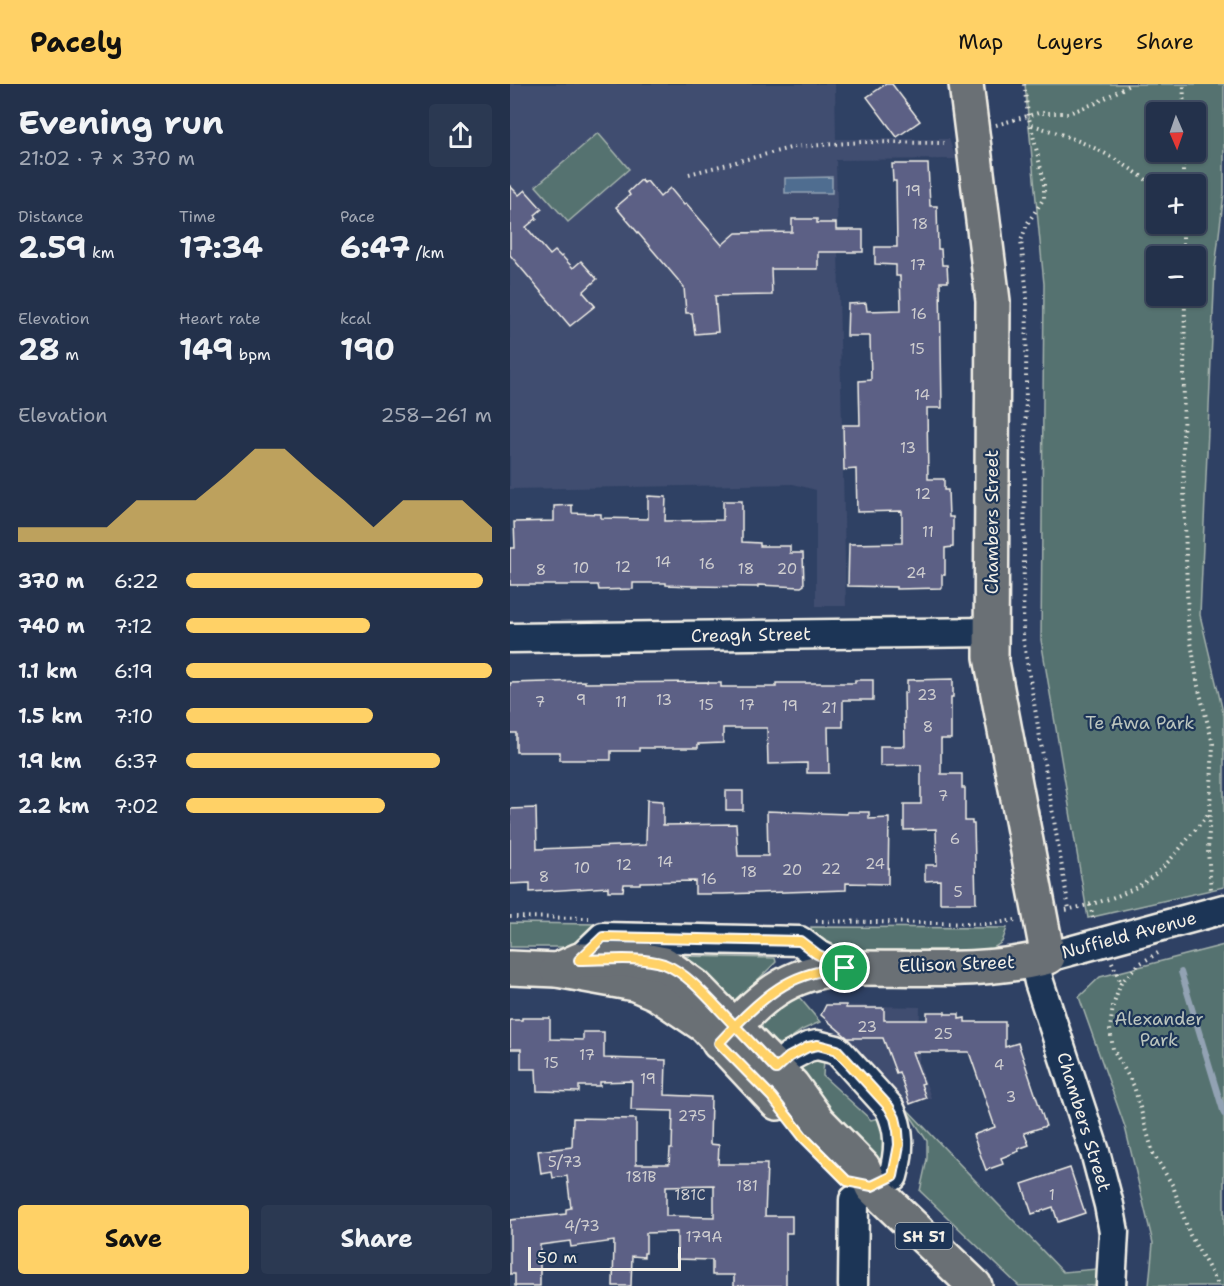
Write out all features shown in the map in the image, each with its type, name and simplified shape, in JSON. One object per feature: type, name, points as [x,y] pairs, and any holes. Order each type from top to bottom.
[{"type":"main road","name":"Chambers Street","points":[[966,84],[993,301],[991,657],[1054,913],[1041,959]]},
{"type":"main road","name":"Ellison Street","points":[[727,1034],[765,996],[786,982],[807,973],[845,968],[968,967],[1041,959]]},
{"type":"main road","name":"SH 51","points":[[510,968],[568,964],[635,984],[656,993],[705,1026],[727,1034],[776,1069],[792,1085],[818,1120],[863,1167],[872,1186],[975,1286]]},
{"type":"main road","name":"SH 51","points":[[727,1034],[804,1138],[847,1181],[872,1186]]},
{"type":"street","name":"Creagh Street","points":[[510,638],[991,632]]},
{"type":"street","name":"Nuffield Avenue","points":[[1041,959],[1221,910]]},
{"type":"street","name":"Ellison Street","points":[[568,964],[603,937],[675,937],[800,941],[817,954],[845,968]]},
{"type":"street","name":"Chambers Street","points":[[1041,959],[1039,982],[1095,1152],[1109,1204],[1114,1232],[1111,1286]]},
{"type":"street","points":[[776,1069],[789,1057],[808,1047],[818,1045],[837,1050],[889,1107],[898,1131],[897,1160],[893,1176],[872,1186],[854,1200],[853,1286]]},
{"type":"path","points":[[1024,84],[1028,114],[1044,182],[1044,198],[1027,224],[1021,241],[1027,295],[1023,638],[1054,913]]},
{"type":"path","points":[[993,125],[1028,114],[1069,112],[1096,103],[1131,84]]},
{"type":"path","points":[[1184,84],[1184,102]]},
{"type":"path","points":[[1032,125],[1069,136],[1104,152],[1146,180]]},
{"type":"path","points":[[689,174],[794,147],[862,142],[944,142]]},
{"type":"path","points":[[1185,306],[1184,455],[1188,623],[1198,686],[1213,744],[1208,851],[1210,886],[1221,910]]},
{"type":"path","points":[[811,921],[990,924],[1054,913],[1113,898],[1134,889],[1153,876],[1210,812]]},
{"type":"path","points":[[510,916],[592,918]]},
{"type":"path","points":[[1158,953],[1139,964],[1121,983],[1113,1006],[1110,1029],[1113,1049],[1134,1086],[1153,1152],[1173,1186],[1190,1235],[1219,1286]]},
{"type":"shaded area","points":[[510,84],[835,84],[836,139],[949,139],[956,159],[836,160],[846,606],[816,606],[816,490],[793,484],[510,489]]},
{"type":"shaded area","points":[[832,177],[832,193],[785,193],[785,178]]},
{"type":"shaded area","points":[[826,1005],[920,1007],[919,1062],[931,1098],[904,1106],[821,1015]]},
{"type":"green space","name":"Te Awa Park","points":[[1025,84],[1224,84],[1224,193],[1215,268],[1200,615],[1224,716],[1224,887],[1088,918],[1041,640],[1044,284]]},
{"type":"green space","points":[[598,133],[629,169],[568,222],[536,186]]},
{"type":"green space","points":[[510,923],[600,924],[580,947],[510,947]]},
{"type":"green space","points":[[811,927],[1007,928],[1002,942],[990,950],[826,950],[813,938]]},
{"type":"green space","name":"Alexander Park","points":[[1224,945],[1224,1286],[1149,1286],[1153,1243],[1125,1127],[1079,997],[1100,977]]},
{"type":"green space","points":[[684,956],[775,958],[776,962],[731,1006],[683,966]]},
{"type":"green space","points":[[799,997],[820,1022],[802,1030],[782,1044],[772,1042],[762,1029],[762,1020],[783,1003]]},
{"type":"green space","points":[[809,1057],[824,1059],[823,1076],[871,1120],[886,1116],[885,1163],[875,1163],[825,1110],[802,1075],[802,1064]]},
{"type":"green space","points":[[904,1106],[1063,1272],[1108,1268],[1105,1286],[1019,1286],[920,1191],[927,1159],[927,1141]]},
{"type":"building","points":[[886,84],[892,84],[920,121],[897,137],[867,97]]},
{"type":"building","points":[[892,164],[928,164],[930,206],[937,206],[938,249],[941,249],[942,265],[947,265],[948,282],[940,282],[942,408],[927,408],[928,479],[944,479],[944,490],[948,490],[949,517],[953,517],[953,547],[945,548],[945,575],[942,575],[942,588],[896,589],[896,587],[848,586],[849,544],[902,543],[902,511],[857,512],[856,469],[844,470],[843,425],[860,425],[859,381],[871,380],[870,336],[847,336],[848,304],[866,303],[867,311],[901,310],[900,276],[896,276],[896,265],[875,264],[875,247],[897,247],[896,181],[893,181]]},
{"type":"building","points":[[641,180],[644,183],[647,181],[660,197],[670,188],[722,245],[736,233],[792,232],[792,219],[817,219],[817,223],[836,223],[836,230],[863,230],[863,252],[818,252],[818,269],[771,269],[772,295],[715,296],[718,332],[695,334],[692,313],[686,313],[684,287],[616,207],[630,195],[628,192]]},
{"type":"building","points":[[510,186],[519,195],[525,190],[542,209],[535,215],[537,218],[526,227],[550,255],[555,251],[573,268],[581,261],[597,279],[583,292],[595,306],[570,326],[510,255]]},
{"type":"building","points":[[648,496],[666,497],[665,521],[723,520],[723,501],[742,501],[742,542],[760,543],[760,546],[790,546],[790,553],[803,553],[804,585],[801,587],[758,585],[758,587],[633,583],[633,589],[599,590],[598,585],[510,585],[510,548],[515,548],[514,522],[554,521],[554,506],[572,505],[572,513],[601,514],[601,518],[648,519]]},
{"type":"building","points":[[953,679],[951,739],[941,739],[941,774],[962,774],[962,788],[965,788],[965,821],[972,821],[974,824],[976,903],[940,903],[940,880],[925,881],[925,865],[937,865],[936,829],[904,830],[904,804],[921,804],[921,765],[880,766],[880,746],[905,746],[904,693],[907,693],[907,680]]},
{"type":"building","points":[[855,680],[873,680],[873,700],[843,700],[843,727],[828,727],[829,773],[807,773],[807,763],[768,764],[767,728],[723,728],[723,743],[698,744],[698,748],[639,748],[639,751],[611,751],[611,760],[560,760],[560,752],[516,752],[516,733],[510,733],[510,683],[708,682],[721,683],[721,687],[776,687],[776,683],[855,683]]},
{"type":"building","points":[[726,791],[743,791],[743,810],[726,810]]},
{"type":"building","points":[[647,800],[663,801],[663,825],[736,824],[738,856],[768,856],[767,811],[847,814],[847,812],[869,812],[869,819],[889,818],[888,884],[846,883],[846,890],[695,894],[695,881],[624,884],[623,891],[608,891],[608,887],[530,892],[530,883],[510,884],[510,809],[536,808],[537,849],[646,845]]},
{"type":"building","points":[[826,1005],[846,1005],[846,1008],[884,1008],[884,1020],[927,1020],[927,1012],[945,1012],[945,1014],[959,1014],[959,1019],[965,1018],[965,1022],[1005,1022],[1005,1047],[1018,1043],[1046,1126],[1024,1133],[1029,1145],[1001,1158],[1003,1164],[986,1170],[973,1135],[995,1127],[969,1052],[912,1052],[924,1083],[921,1084],[926,1098],[910,1104],[899,1072],[896,1073],[883,1038],[848,1038],[821,1015]]},
{"type":"building","points":[[522,1018],[550,1018],[550,1039],[583,1040],[583,1032],[604,1032],[604,1058],[666,1060],[665,1095],[711,1097],[710,1144],[719,1145],[718,1164],[767,1164],[765,1216],[792,1216],[792,1233],[786,1233],[786,1286],[734,1286],[734,1275],[712,1275],[712,1260],[677,1259],[677,1232],[646,1233],[644,1257],[632,1256],[631,1286],[613,1286],[614,1241],[571,1247],[570,1241],[540,1245],[540,1286],[515,1286],[515,1274],[510,1274],[510,1220],[566,1214],[566,1209],[571,1208],[567,1176],[553,1178],[552,1172],[541,1174],[538,1151],[572,1147],[573,1118],[636,1119],[636,1164],[669,1164],[670,1149],[672,1149],[673,1111],[631,1110],[632,1081],[600,1082],[600,1086],[579,1086],[579,1092],[537,1091],[536,1069],[521,1069],[521,1049],[510,1049],[510,1020],[522,1020]],"holes":[[[714,1185],[714,1217],[666,1216],[666,1186]]]},
{"type":"building","points":[[1070,1168],[1085,1213],[1058,1222],[1053,1207],[1032,1214],[1022,1184]]},
{"type":"waterway","points":[[1181,972],[1224,1114]]},
{"type":"route","points":[[845,968],[807,973],[786,982],[765,996],[735,1026],[776,1069],[789,1057],[808,1047],[818,1045],[837,1050],[889,1107],[898,1131],[897,1160],[893,1176],[872,1186],[847,1181],[804,1138],[772,1097],[719,1043],[735,1026],[681,975],[664,964],[644,960],[579,960],[603,937],[675,937],[800,941],[817,954],[845,968]]}]
